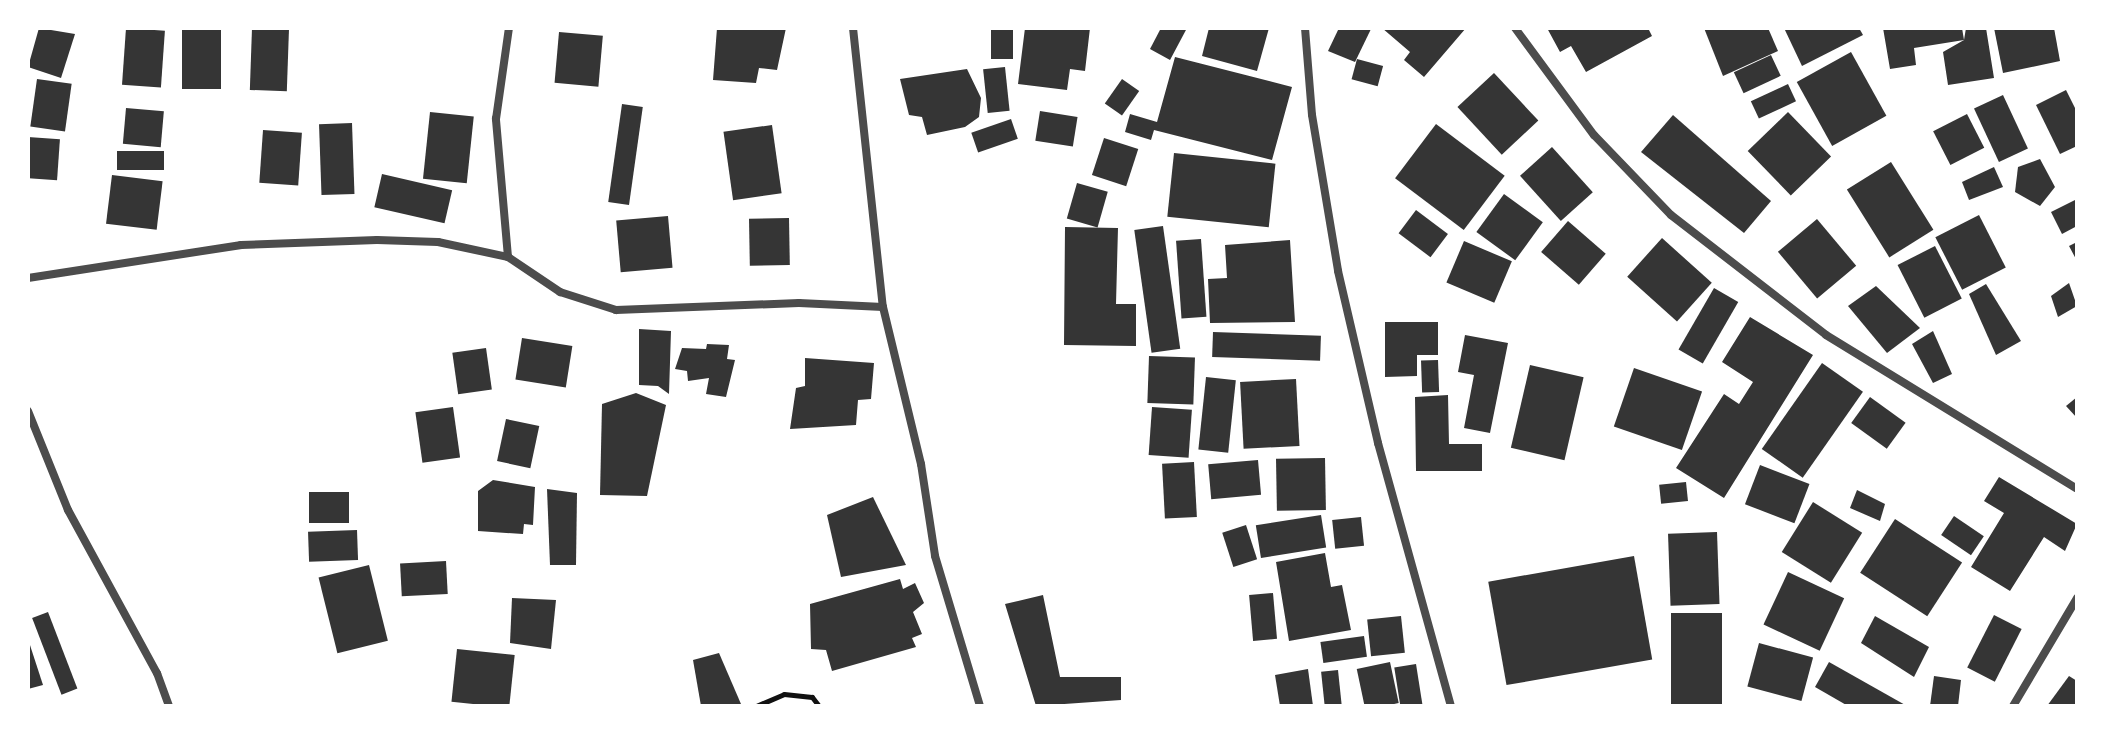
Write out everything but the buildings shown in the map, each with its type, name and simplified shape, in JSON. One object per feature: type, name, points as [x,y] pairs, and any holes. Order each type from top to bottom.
[{"type":"street","points":[[508,257],[496,119],[509,28]]},
{"type":"street","points":[[853,28],[883,307],[921,464],[935,556],[980,706]]},
{"type":"street","points":[[1305,28],[1325,199],[1350,325],[1451,706]]},
{"type":"street","points":[[1515,28],[1594,135],[1671,215],[1826,335],[2077,489]]},
{"type":"street","points":[[28,278],[241,245],[407,241],[508,257],[560,292],[616,310],[799,303],[883,307]]},
{"type":"street","points":[[28,411],[68,510],[157,673],[169,706]]},
{"type":"street","points":[[2013,706],[2077,598]]},
{"type":"path","points":[[756,706],[784,694],[812,697],[819,706]]}]
